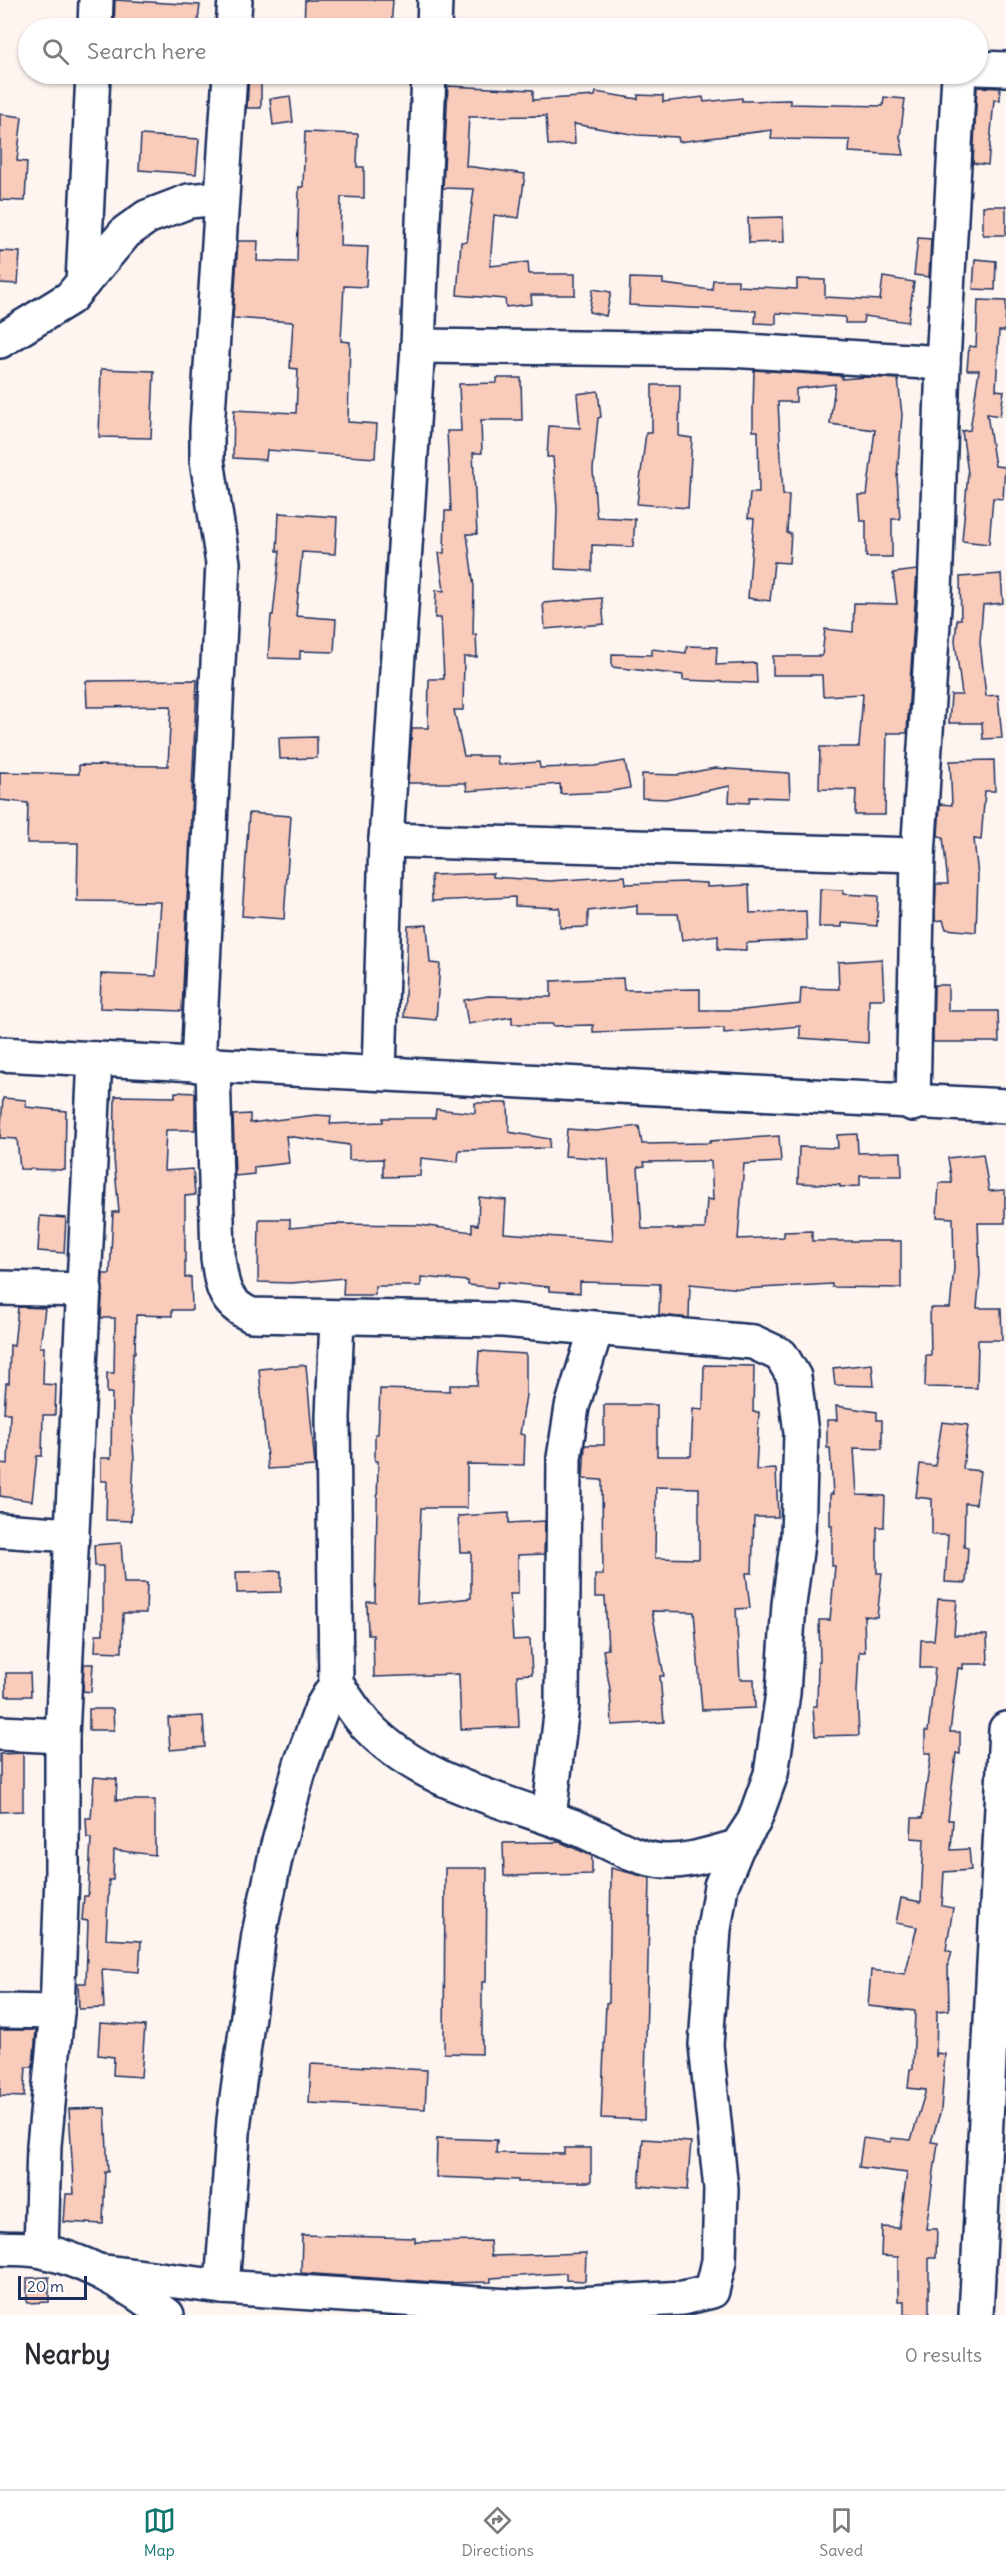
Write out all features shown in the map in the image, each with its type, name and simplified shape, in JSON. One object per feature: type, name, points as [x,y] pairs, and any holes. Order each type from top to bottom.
[{"type":"street","points":[[95,18],[96,0]]},
{"type":"street","points":[[234,18],[235,0]]},
{"type":"street","points":[[434,18],[435,0]]},
{"type":"street","points":[[988,68],[1006,69]]},
{"type":"street","points":[[83,283],[93,84]]},
{"type":"street","points":[[0,2248],[41,2250],[98,2271],[238,2297],[511,2311],[683,2298],[712,2291],[719,2261],[721,2189],[706,2045],[714,1929],[721,1886],[737,1846],[754,1821],[771,1774],[783,1693],[789,1604],[798,1524],[801,1433],[794,1377],[781,1355],[753,1342],[503,1320],[251,1315],[235,1307],[222,1284],[218,1257],[206,1066],[222,563],[207,460],[220,198],[229,84]]},
{"type":"street","points":[[379,1072],[386,840],[418,346],[429,84]]},
{"type":"street","points":[[913,1104],[918,855],[935,592],[943,363],[958,84]]},
{"type":"street","points":[[0,341],[70,298],[126,232],[147,217],[189,201],[220,198]]},
{"type":"street","points":[[418,346],[729,350],[943,363]]},
{"type":"street","points":[[386,840],[918,855]]},
{"type":"street","points":[[0,1054],[206,1066],[379,1072],[913,1104],[1006,1106]]},
{"type":"street","points":[[41,2250],[44,2145],[57,2012],[62,1874],[62,1736],[95,1059]]},
{"type":"street","points":[[0,1288],[85,1290]]},
{"type":"street","points":[[238,2297],[234,2121],[259,1934],[300,1764],[322,1707],[336,1684],[333,1417],[337,1318]]},
{"type":"street","points":[[549,1818],[562,1706],[564,1458],[572,1407],[596,1329]]},
{"type":"street","points":[[0,1530],[72,1535]]},
{"type":"street","points":[[336,1684],[366,1724],[396,1751],[480,1794],[665,1862],[689,1859],[737,1846]]},
{"type":"street","points":[[976,2315],[998,2036],[1006,1729]]},
{"type":"street","points":[[0,1733],[62,1736]]},
{"type":"street","points":[[0,2011],[57,2012]]},
{"type":"street","points":[[98,2271],[167,2315]]},
{"type":"building","points":[[115,0],[200,5],[198,18],[114,18]]},
{"type":"building","points":[[305,0],[393,0],[392,18],[304,18]]},
{"type":"building","points":[[248,84],[261,84],[261,108],[247,108]]},
{"type":"building","points":[[448,86],[533,90],[533,100],[595,96],[596,92],[638,99],[638,95],[663,96],[663,102],[703,97],[704,102],[742,98],[742,101],[790,100],[790,104],[883,106],[884,97],[905,99],[900,137],[904,155],[849,152],[850,140],[771,139],[772,130],[679,142],[678,137],[637,135],[574,124],[575,144],[548,145],[546,116],[469,117],[466,166],[525,174],[519,218],[494,215],[490,266],[528,262],[529,274],[575,274],[575,295],[531,295],[532,304],[506,307],[505,299],[457,295],[461,242],[467,242],[474,189],[443,188]]},
{"type":"building","points":[[977,87],[1000,88],[1000,100],[994,100],[988,165],[973,163]]},
{"type":"building","points":[[290,96],[293,122],[273,125],[270,99]]},
{"type":"building","points":[[0,114],[22,117],[17,161],[27,162],[25,201],[0,200]]},
{"type":"building","points":[[305,132],[358,134],[357,167],[364,167],[364,198],[341,197],[340,246],[368,247],[366,287],[344,286],[341,341],[350,342],[348,422],[377,424],[375,458],[267,450],[266,460],[233,458],[234,410],[296,413],[298,369],[290,368],[293,322],[233,318],[238,241],[258,241],[257,261],[297,262],[299,187],[303,187]]},
{"type":"building","points":[[141,135],[199,139],[196,174],[139,170]]},
{"type":"building","points":[[983,206],[1006,206],[1006,235],[983,235]]},
{"type":"building","points":[[783,217],[784,242],[749,243],[748,218]]},
{"type":"building","points":[[918,238],[931,239],[929,277],[914,275]]},
{"type":"building","points":[[0,251],[20,252],[18,284],[0,283]]},
{"type":"building","points":[[975,259],[996,261],[995,290],[973,289]]},
{"type":"building","points":[[883,277],[914,282],[908,322],[864,316],[863,323],[845,323],[845,317],[776,313],[776,324],[755,323],[756,311],[629,305],[630,278],[663,279],[663,284],[712,290],[713,280],[738,280],[738,286],[797,289],[797,279],[825,280],[825,297],[880,300]]},
{"type":"building","points":[[593,289],[611,292],[606,316],[589,312]]},
{"type":"building","points":[[978,300],[1006,301],[1005,331],[999,331],[996,390],[1004,391],[1000,416],[987,414],[995,466],[1005,467],[1003,499],[993,498],[989,544],[962,541],[968,473],[962,431],[970,430],[979,370],[967,370],[969,346],[976,347]]},
{"type":"building","points":[[101,369],[154,371],[151,438],[99,437]]},
{"type":"building","points":[[754,370],[842,376],[842,379],[866,377],[898,379],[902,415],[897,477],[900,519],[892,519],[892,557],[866,557],[866,521],[860,521],[858,495],[867,495],[875,430],[830,424],[835,384],[796,389],[796,402],[778,402],[783,495],[789,495],[787,533],[791,533],[789,563],[774,562],[770,601],[748,598],[754,519],[748,518],[750,493],[759,493],[758,431],[753,431]]},
{"type":"building","points":[[497,378],[521,378],[522,420],[481,420],[482,453],[473,453],[477,534],[467,534],[474,587],[473,635],[476,634],[477,657],[464,657],[463,710],[454,710],[464,756],[497,756],[498,765],[539,762],[540,768],[594,766],[625,761],[630,788],[606,792],[561,794],[560,784],[467,791],[466,783],[408,783],[412,728],[428,728],[429,679],[444,679],[441,618],[435,618],[436,590],[444,591],[439,553],[444,553],[445,511],[451,511],[447,431],[461,431],[459,384],[497,383]]},
{"type":"building","points":[[652,385],[680,385],[679,436],[692,438],[688,508],[637,504],[646,433],[652,433]]},
{"type":"building","points":[[598,391],[601,417],[598,418],[593,470],[597,517],[635,519],[633,547],[592,545],[592,571],[555,569],[557,508],[553,457],[547,457],[549,426],[580,428],[577,394]]},
{"type":"building","points":[[279,513],[337,517],[335,554],[302,552],[296,616],[336,619],[334,652],[300,651],[300,659],[268,658],[271,615],[273,615],[280,551],[277,551]]},
{"type":"building","points":[[917,570],[907,733],[887,733],[885,815],[855,815],[856,790],[819,789],[820,747],[859,747],[863,694],[823,696],[822,675],[773,675],[773,656],[822,656],[825,629],[853,632],[854,603],[897,604],[893,573]]},
{"type":"building","points":[[1001,574],[1003,603],[983,605],[980,642],[986,696],[998,695],[1002,738],[983,739],[982,723],[949,723],[951,695],[962,695],[955,641],[957,619],[961,619],[960,577]]},
{"type":"building","points":[[602,598],[604,624],[545,629],[543,603]]},
{"type":"building","points":[[687,646],[717,647],[716,665],[756,663],[757,683],[683,680],[683,675],[612,667],[612,654],[652,655],[652,649],[686,653]]},
{"type":"building","points":[[197,680],[182,1011],[100,1008],[101,974],[156,976],[161,902],[77,901],[78,843],[27,843],[28,803],[0,800],[0,772],[79,774],[79,765],[168,766],[171,706],[87,707],[86,681]]},
{"type":"building","points":[[317,737],[317,758],[280,759],[279,738]]},
{"type":"building","points":[[994,760],[995,791],[985,791],[981,840],[974,839],[978,876],[976,932],[946,929],[943,920],[935,921],[936,884],[948,884],[943,837],[938,836],[940,804],[952,805],[950,761]]},
{"type":"building","points":[[715,768],[789,773],[790,798],[750,797],[749,803],[729,802],[730,786],[666,799],[642,798],[642,774],[678,775]]},
{"type":"building","points":[[249,813],[291,816],[284,919],[242,916]]},
{"type":"building","points":[[493,873],[493,877],[549,881],[625,876],[626,884],[685,882],[707,883],[707,887],[749,885],[750,913],[806,911],[807,940],[746,943],[746,950],[718,949],[718,935],[682,940],[678,914],[637,914],[637,905],[588,911],[588,927],[560,928],[560,908],[515,906],[515,897],[432,901],[431,875]]},
{"type":"building","points":[[820,889],[843,890],[843,894],[878,896],[877,926],[842,923],[842,927],[819,927]]},
{"type":"building","points":[[427,925],[430,963],[440,964],[436,1020],[404,1017],[408,926]]},
{"type":"building","points":[[882,959],[884,999],[869,999],[868,1043],[800,1038],[800,1026],[724,1033],[724,1028],[593,1032],[593,1025],[512,1024],[512,1017],[468,1024],[464,1000],[488,996],[551,997],[551,981],[623,978],[624,990],[700,989],[700,1010],[744,1010],[800,1004],[801,988],[839,989],[838,962]]},
{"type":"building","points":[[934,985],[948,985],[948,1011],[998,1011],[999,1042],[933,1042]]},
{"type":"building","points":[[175,1092],[195,1093],[195,1130],[166,1130],[164,1171],[193,1169],[195,1195],[185,1196],[185,1278],[191,1277],[192,1310],[172,1310],[172,1316],[136,1315],[131,1417],[134,1459],[131,1521],[106,1520],[107,1481],[101,1481],[101,1458],[111,1458],[112,1393],[107,1393],[107,1373],[114,1373],[115,1318],[101,1318],[103,1274],[110,1274],[113,1212],[119,1212],[114,1159],[115,1096],[175,1097]]},
{"type":"building","points":[[3,1098],[26,1100],[26,1107],[66,1111],[65,1170],[20,1169],[17,1139],[0,1138]]},
{"type":"building","points":[[475,1103],[508,1103],[509,1132],[550,1139],[549,1148],[459,1150],[458,1162],[421,1158],[420,1176],[383,1177],[383,1159],[349,1160],[349,1145],[286,1136],[289,1163],[254,1167],[254,1174],[235,1176],[233,1115],[250,1114],[250,1123],[316,1115],[331,1116],[330,1124],[383,1122],[383,1118],[435,1118],[436,1109],[475,1113]]},
{"type":"building","points":[[639,1126],[642,1144],[710,1143],[710,1141],[779,1136],[781,1162],[744,1164],[738,1239],[784,1237],[784,1232],[812,1231],[812,1241],[901,1241],[901,1288],[832,1287],[832,1284],[742,1289],[690,1284],[689,1318],[659,1315],[660,1284],[580,1282],[580,1293],[549,1291],[549,1287],[498,1282],[497,1288],[468,1285],[468,1281],[421,1277],[421,1286],[375,1286],[375,1295],[343,1295],[344,1278],[292,1283],[258,1282],[259,1219],[290,1219],[290,1228],[334,1224],[420,1225],[472,1232],[472,1224],[478,1225],[479,1197],[506,1200],[504,1233],[613,1241],[608,1159],[565,1156],[567,1129],[596,1131]],"holes":[[[711,1161],[713,1200],[707,1199],[705,1229],[642,1229],[638,1167],[645,1166],[644,1162]]]},
{"type":"building","points":[[857,1134],[858,1153],[901,1152],[902,1176],[860,1176],[860,1186],[840,1187],[840,1185],[798,1183],[799,1147],[838,1148],[837,1135]]},
{"type":"building","points":[[983,1154],[989,1191],[1005,1190],[1005,1223],[978,1223],[980,1274],[977,1308],[1001,1308],[1002,1340],[978,1340],[977,1388],[925,1387],[926,1355],[931,1355],[930,1308],[950,1308],[954,1268],[953,1218],[937,1217],[939,1183],[952,1183],[948,1158]]},
{"type":"building","points":[[40,1216],[66,1218],[64,1253],[38,1251]]},
{"type":"building","points":[[18,1307],[45,1308],[40,1347],[44,1347],[43,1384],[56,1385],[55,1415],[43,1415],[42,1456],[37,1456],[32,1501],[0,1496],[0,1463],[8,1464],[10,1413],[4,1413],[6,1383],[9,1383],[10,1345],[14,1346]]},
{"type":"building","points":[[479,1351],[526,1354],[526,1395],[520,1434],[525,1435],[524,1465],[467,1464],[467,1508],[421,1508],[417,1604],[471,1598],[471,1552],[460,1552],[458,1516],[509,1513],[509,1523],[545,1521],[544,1554],[518,1555],[518,1594],[510,1594],[513,1640],[530,1639],[532,1674],[517,1675],[519,1727],[461,1729],[459,1674],[374,1677],[373,1635],[368,1635],[367,1602],[375,1602],[378,1461],[375,1461],[375,1434],[378,1434],[380,1389],[450,1391],[450,1385],[477,1385]]},
{"type":"building","points":[[872,1364],[874,1386],[835,1385],[833,1368]]},
{"type":"building","points":[[306,1365],[315,1466],[268,1469],[259,1369]]},
{"type":"building","points":[[704,1365],[754,1366],[753,1412],[759,1412],[756,1470],[776,1469],[778,1517],[754,1517],[752,1573],[746,1573],[750,1608],[736,1609],[740,1679],[754,1679],[755,1708],[702,1710],[694,1612],[652,1611],[664,1676],[660,1676],[664,1722],[612,1725],[610,1689],[603,1650],[608,1649],[605,1597],[595,1597],[595,1575],[603,1575],[602,1480],[583,1479],[585,1445],[604,1445],[604,1405],[657,1405],[657,1456],[691,1456],[693,1409],[703,1410]],"holes":[[[656,1487],[699,1488],[699,1559],[655,1558]]]},
{"type":"building","points":[[836,1406],[877,1412],[877,1420],[882,1420],[882,1449],[854,1448],[857,1495],[885,1496],[884,1527],[877,1527],[877,1573],[882,1573],[877,1617],[864,1616],[865,1652],[859,1652],[857,1692],[859,1735],[815,1736],[813,1706],[817,1706],[818,1661],[820,1661],[819,1620],[830,1620],[835,1566],[832,1566],[830,1494],[833,1494],[830,1448],[827,1448],[827,1420],[837,1420]]},
{"type":"building","points":[[942,1422],[968,1425],[963,1469],[980,1471],[976,1504],[965,1503],[964,1547],[968,1548],[966,1583],[945,1582],[948,1535],[932,1535],[932,1499],[916,1497],[920,1464],[935,1466]]},
{"type":"building","points":[[121,1543],[124,1583],[147,1583],[146,1613],[123,1613],[122,1652],[95,1651],[96,1634],[103,1634],[103,1566],[95,1566],[94,1545]]},
{"type":"building","points":[[281,1571],[281,1592],[237,1593],[236,1572]]},
{"type":"building","points":[[938,1599],[957,1600],[954,1635],[987,1635],[988,1664],[963,1664],[963,1669],[958,1668],[950,1732],[960,1732],[960,1754],[956,1753],[948,1820],[953,1820],[951,1850],[969,1849],[971,1870],[944,1872],[942,1906],[953,1908],[946,1950],[952,1952],[948,1966],[949,2010],[937,2011],[936,2057],[937,2053],[945,2054],[941,2110],[931,2142],[938,2143],[926,2229],[937,2229],[936,2258],[929,2258],[929,2315],[904,2315],[904,2301],[898,2301],[898,2257],[881,2256],[882,2227],[899,2228],[907,2173],[859,2167],[863,2138],[891,2142],[891,2138],[911,2140],[926,2090],[908,2088],[910,2069],[913,2069],[915,2011],[868,2006],[871,1970],[905,1974],[917,1927],[896,1923],[901,1898],[921,1902],[924,1839],[911,1838],[912,1818],[922,1818],[931,1753],[925,1753],[925,1731],[928,1731],[935,1668],[920,1668],[921,1640],[934,1640]]},
{"type":"building","points":[[84,1664],[93,1664],[91,1692],[83,1691]]},
{"type":"building","points":[[6,1673],[30,1673],[31,1696],[6,1696]]},
{"type":"building","points":[[89,1709],[113,1709],[114,1730],[89,1730]]},
{"type":"building","points":[[203,1716],[205,1747],[170,1750],[168,1718]]},
{"type":"building","points":[[23,1753],[23,1811],[0,1812],[0,1754]]},
{"type":"building","points":[[94,1777],[117,1779],[116,1800],[155,1800],[155,1855],[114,1850],[113,1880],[109,1880],[106,1939],[141,1941],[139,1972],[102,1969],[104,2008],[79,2009],[78,1983],[86,1983],[88,1921],[82,1920],[84,1896],[88,1896],[91,1838],[87,1838],[86,1818],[91,1818]]},
{"type":"building","points":[[560,1842],[592,1856],[592,1874],[504,1876],[503,1843]]},
{"type":"building","points":[[445,1868],[487,1868],[486,1982],[482,1982],[482,2054],[444,2053]]},
{"type":"building","points":[[611,1868],[650,1878],[644,2120],[601,2118],[606,2003],[609,2003]]},
{"type":"building","points":[[100,2023],[145,2026],[141,2077],[113,2075],[114,2057],[98,2055]]},
{"type":"building","points":[[0,2030],[36,2030],[33,2067],[26,2067],[24,2097],[0,2096]]},
{"type":"building","points":[[311,2064],[427,2070],[425,2109],[309,2103]]},
{"type":"building","points":[[105,2108],[108,2172],[105,2172],[103,2224],[64,2222],[66,2194],[74,2194],[69,2109]]},
{"type":"building","points":[[437,2138],[497,2140],[496,2153],[564,2154],[564,2148],[591,2148],[591,2182],[518,2182],[518,2180],[436,2177]]},
{"type":"building","points":[[643,2139],[691,2142],[687,2190],[639,2186]]},
{"type":"building","points":[[302,2235],[415,2238],[415,2242],[490,2241],[491,2256],[586,2253],[585,2281],[566,2280],[566,2273],[491,2278],[491,2282],[447,2283],[301,2273]]},
{"type":"building","points":[[49,2277],[49,2302],[27,2303],[27,2278]]}]
